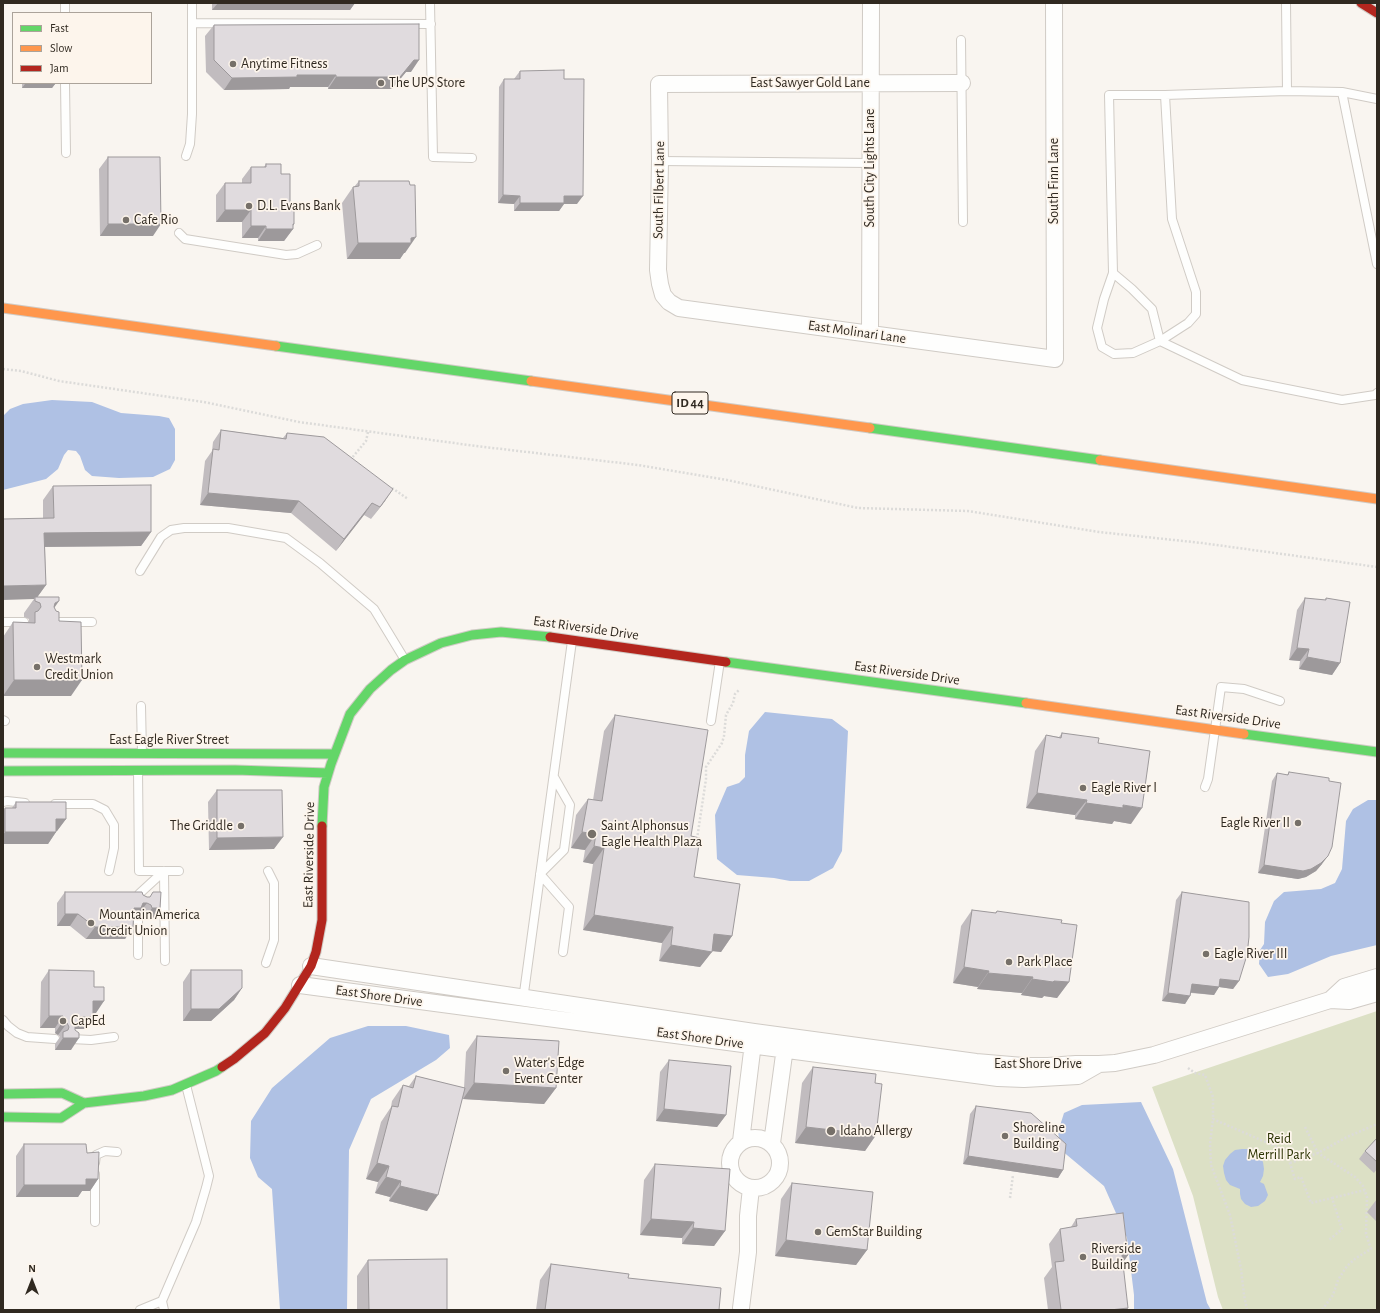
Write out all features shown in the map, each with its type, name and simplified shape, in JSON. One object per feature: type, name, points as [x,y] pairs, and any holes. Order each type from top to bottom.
[{"type":"main road","points":[[1361,3],[1377,13]]},
{"type":"main road","name":"ID 44","points":[[3,308],[1377,499]]},
{"type":"main road","name":"East Riverside Drive","points":[[3,1117],[61,1118],[84,1103],[144,1096],[172,1090],[216,1071],[249,1048],[265,1033],[285,1008],[300,985],[311,966],[316,952],[322,920],[324,895],[322,811],[324,787],[334,754],[350,714],[370,689],[405,660],[442,643],[472,635],[501,632],[528,634],[1377,752]]},
{"type":"main road","name":"East Eagle River Street","points":[[3,753],[334,754]]},
{"type":"main road","points":[[3,771],[235,770],[328,773]]},
{"type":"main road","points":[[3,1094],[62,1093],[84,1103]]},
{"type":"street","name":"South City Lights Lane","points":[[870,334],[871,3]]},
{"type":"street","name":"South Finn Lane","points":[[1054,3],[1055,359]]},
{"type":"street","name":"East Sawyer Gold Lane","points":[[659,84],[962,83]]},
{"type":"street","name":"South Filbert Lane","points":[[659,84],[660,161],[658,270],[663,295]]},
{"type":"street","name":"East Molinari Lane","points":[[663,295],[669,302],[679,308],[1055,359]]},
{"type":"street","name":"East Shore Drive","points":[[311,966],[523,998],[754,1038],[1011,1078],[1078,1076],[1099,1064],[1115,1063],[1154,1055],[1330,1000],[1349,1002],[1377,993]]},
{"type":"street","name":"East Shore Drive","points":[[1330,1000],[1344,987],[1377,977]]},
{"type":"street","name":"East Shore Drive","points":[[300,985],[521,1015],[754,1038]]},
{"type":"street","points":[[741,1141],[754,1038]]},
{"type":"street","points":[[772,1144],[785,1043]]},
{"type":"street","points":[[757,1137],[765,1139],[772,1144],[780,1157],[781,1165],[774,1180],[768,1185],[760,1188],[751,1188],[738,1182],[733,1176],[730,1168],[731,1153],[735,1146],[741,1141],[757,1137]]},
{"type":"street","points":[[741,1308],[748,1252],[748,1216],[751,1188]]},
{"type":"lane","points":[[186,156],[190,144],[192,114],[192,3]]},
{"type":"lane","points":[[430,3],[432,157],[472,158]]},
{"type":"lane","points":[[1286,3],[1287,91]]},
{"type":"lane","points":[[192,23],[431,24]]},
{"type":"lane","points":[[961,40],[964,222]]},
{"type":"lane","points":[[65,84],[66,153]]},
{"type":"lane","points":[[1165,95],[1172,219],[1196,292],[1196,314],[1188,323],[1160,341],[1133,352],[1114,354],[1102,347],[1097,328],[1104,299],[1113,273],[1109,95],[1165,95],[1287,91],[1342,92],[1377,99]]},
{"type":"lane","points":[[1342,92],[1377,264]]},
{"type":"lane","points":[[660,161],[870,163]]},
{"type":"lane","points":[[179,234],[185,239],[286,255],[297,254],[317,245]]},
{"type":"lane","points":[[1113,273],[1152,309],[1160,341]]},
{"type":"lane","points":[[1160,341],[1242,380],[1342,400],[1375,395],[1377,393]]},
{"type":"lane","points":[[140,571],[161,537],[171,530],[184,528],[228,528],[286,538],[320,563],[374,609],[405,660]]},
{"type":"lane","points":[[3,622],[24,622]]},
{"type":"lane","points":[[48,622],[92,622]]},
{"type":"lane","points":[[521,1015],[573,640]]},
{"type":"lane","points":[[711,721],[720,661]]},
{"type":"lane","points":[[1205,787],[1208,779],[1222,687],[1244,689],[1280,701]]},
{"type":"lane","points":[[141,706],[142,754],[138,770],[139,871],[179,871]]},
{"type":"lane","points":[[540,874],[564,850],[570,805],[554,778]]},
{"type":"lane","points":[[3,802],[30,803]]},
{"type":"lane","points":[[46,804],[93,804],[105,810],[114,825],[114,848],[109,871]]},
{"type":"lane","points":[[138,904],[139,894],[164,871]]},
{"type":"lane","points":[[164,871],[165,961]]},
{"type":"lane","points":[[266,963],[274,940],[274,883],[268,871]]},
{"type":"lane","points":[[540,874],[568,908],[563,952]]},
{"type":"lane","points":[[138,920],[138,955]]},
{"type":"lane","points":[[3,1020],[12,1030],[27,1037],[55,1039]]},
{"type":"lane","points":[[71,1039],[91,1040],[114,1037]]},
{"type":"lane","points":[[164,1310],[162,1302],[196,1222],[209,1176],[186,1084]]},
{"type":"lane","points":[[95,1222],[96,1156],[105,1151],[117,1152]]},
{"type":"lane","points":[[140,1310],[162,1302]]},
{"type":"path","points":[[3,369],[20,371],[59,381],[204,402],[299,422],[476,446],[638,465],[727,480],[858,508],[968,511],[1099,532],[1202,543],[1377,567]]},
{"type":"path","points":[[357,464],[351,459],[366,441],[368,431]]},
{"type":"path","points":[[389,486],[408,499]]},
{"type":"path","points":[[697,840],[706,779],[706,766],[722,743],[726,715],[733,703],[735,694],[739,690]]},
{"type":"path","points":[[1188,1068],[1195,1073],[1205,1075],[1213,1097],[1213,1119],[1210,1144],[1211,1165],[1230,1215],[1240,1262],[1247,1310]]},
{"type":"path","points":[[1213,1119],[1286,1152],[1295,1179],[1302,1177],[1311,1203],[1365,1190]]},
{"type":"path","points":[[1290,1164],[1318,1153],[1347,1137],[1377,1124]]},
{"type":"path","points":[[1305,1127],[1318,1153],[1355,1177],[1365,1190],[1367,1197],[1366,1234],[1371,1249],[1356,1258],[1347,1266],[1338,1280],[1333,1295],[1322,1310]]},
{"type":"path","points":[[1010,1198],[1014,1175]]},
{"type":"path","points":[[1329,1240],[1342,1229],[1332,1198]]},
{"type":"green space","name":"Reid Merrill Park","points":[[1377,1011],[1377,1310],[1223,1310],[1218,1297],[1193,1196],[1152,1087]]},
{"type":"water","points":[[52,400],[92,402],[121,413],[169,418],[175,429],[175,460],[170,469],[153,477],[119,478],[92,476],[85,470],[80,456],[76,451],[68,450],[64,455],[58,469],[46,479],[3,490],[3,416],[10,409],[23,404]]},
{"type":"water","points":[[765,712],[832,719],[848,731],[842,851],[833,868],[809,881],[790,881],[737,875],[717,859],[715,815],[727,787],[739,783],[745,777],[745,755],[749,731]]},
{"type":"water","points":[[1368,800],[1377,800],[1377,945],[1331,956],[1288,974],[1268,977],[1259,964],[1260,950],[1264,944],[1265,922],[1274,901],[1284,892],[1321,889],[1335,883],[1342,869],[1346,821],[1353,809]]},
{"type":"water","points":[[368,1026],[406,1026],[449,1035],[450,1048],[436,1060],[371,1099],[349,1150],[347,1310],[280,1310],[272,1189],[258,1177],[250,1158],[251,1121],[272,1088],[330,1038]]},
{"type":"water","points":[[1141,1102],[1173,1169],[1207,1303],[1211,1310],[1134,1310],[1134,1295],[1127,1238],[1104,1186],[1061,1150],[1058,1132],[1064,1113],[1082,1105]]},
{"type":"water","points":[[1249,1149],[1255,1152],[1263,1162],[1263,1176],[1260,1182],[1264,1184],[1268,1195],[1265,1201],[1258,1206],[1251,1207],[1245,1204],[1241,1199],[1240,1189],[1230,1185],[1226,1180],[1224,1173],[1223,1166],[1225,1160],[1235,1150]]},
{"type":"building","points":[[419,24],[419,60],[414,60],[400,77],[336,77],[336,75],[297,75],[297,77],[232,78],[214,60],[214,25]]},
{"type":"building","points":[[564,70],[564,79],[584,79],[583,196],[564,196],[564,203],[520,203],[520,196],[503,195],[504,79],[520,79],[520,71]]},
{"type":"building","points":[[108,157],[160,157],[161,224],[108,224]]},
{"type":"building","name":"D.L. Evans Bank","points":[[266,164],[281,164],[281,174],[290,174],[290,203],[292,203],[292,208],[294,208],[293,229],[266,229],[266,226],[251,226],[251,210],[225,210],[225,183],[251,183],[251,167],[266,167]]},
{"type":"building","points":[[359,181],[409,181],[410,185],[415,185],[416,237],[411,238],[411,243],[358,243],[353,187],[359,186]]},
{"type":"building","points":[[221,430],[286,439],[287,433],[324,437],[393,489],[380,507],[372,503],[344,539],[299,501],[208,493],[213,449],[219,450]]},
{"type":"building","points":[[151,485],[151,532],[44,533],[46,585],[3,586],[3,519],[54,518],[53,486]]},
{"type":"building","name":"Westmark Credit Union","points":[[35,597],[59,597],[59,601],[55,603],[54,607],[56,611],[59,612],[59,621],[81,622],[82,680],[14,680],[13,622],[35,623],[35,612],[41,607],[40,603],[35,601]]},
{"type":"building","points":[[1305,598],[1326,600],[1326,598],[1350,602],[1340,663],[1307,657],[1309,649],[1297,648]]},
{"type":"building","points":[[615,715],[708,730],[691,836],[700,838],[694,877],[740,884],[732,936],[714,934],[712,952],[671,945],[673,927],[594,915],[604,848],[594,846],[596,834],[582,832],[588,799],[602,801]]},
{"type":"building","name":"Eagle River I","points":[[1062,733],[1099,738],[1098,743],[1150,751],[1142,808],[1123,805],[1123,808],[1086,803],[1087,800],[1037,793],[1046,735],[1061,738]]},
{"type":"building","name":"Eagle River II","points":[[1289,772],[1329,778],[1329,781],[1341,783],[1332,847],[1328,856],[1321,863],[1311,869],[1303,871],[1264,865],[1277,773],[1288,775]]},
{"type":"building","name":"The Griddle","points":[[217,790],[282,790],[283,837],[217,838]]},
{"type":"building","points":[[16,802],[66,802],[66,819],[56,819],[56,832],[5,832],[5,808],[16,808]]},
{"type":"building","points":[[65,892],[142,892],[143,895],[150,897],[153,892],[161,892],[160,908],[152,908],[151,905],[143,903],[141,908],[134,908],[133,927],[95,927],[78,914],[65,914]]},
{"type":"building","name":"Eagle River III","points":[[1182,892],[1249,902],[1249,937],[1247,955],[1239,981],[1220,979],[1219,987],[1192,984],[1190,996],[1168,993]]},
{"type":"building","name":"Park Place","points":[[972,910],[996,913],[997,911],[1062,920],[1061,923],[1077,925],[1069,982],[1053,982],[1032,979],[1033,977],[988,973],[989,971],[964,967]]},
{"type":"building","name":"CapEd","points":[[49,970],[94,971],[94,987],[104,987],[104,1001],[93,1001],[93,1017],[79,1017],[79,1022],[75,1024],[75,1030],[79,1033],[79,1038],[63,1038],[63,1032],[68,1030],[69,1027],[67,1023],[63,1021],[63,1016],[49,1016]]},
{"type":"building","points":[[191,970],[242,970],[242,988],[219,1009],[191,1009]]},
{"type":"building","points":[[477,1036],[559,1041],[556,1088],[474,1083]]},
{"type":"building","points":[[669,1060],[731,1066],[726,1115],[664,1109]]},
{"type":"building","points":[[813,1067],[876,1074],[875,1083],[882,1084],[876,1135],[806,1127]]},
{"type":"building","points":[[416,1076],[465,1088],[438,1195],[400,1186],[401,1181],[386,1177],[389,1166],[377,1163],[392,1106],[398,1107],[403,1085],[413,1088]]},
{"type":"building","name":"Shoreline Building","points":[[976,1106],[1031,1113],[1066,1144],[1063,1170],[968,1156]]},
{"type":"building","points":[[1377,1138],[1377,1162],[1365,1151]]},
{"type":"building","points":[[24,1144],[86,1144],[87,1153],[99,1152],[98,1179],[86,1179],[86,1185],[24,1185]]},
{"type":"building","points":[[655,1164],[730,1169],[725,1231],[693,1228],[694,1222],[651,1219]]},
{"type":"building","name":"GemStar Building","points":[[792,1183],[873,1192],[867,1250],[786,1240]]},
{"type":"building","name":"Riverside Building","points":[[1123,1213],[1128,1255],[1122,1255],[1128,1308],[1110,1310],[1061,1310],[1055,1262],[1064,1261],[1060,1229],[1077,1226],[1076,1219]]},
{"type":"building","points":[[447,1259],[447,1310],[369,1310],[368,1260]]},
{"type":"building","points":[[551,1264],[629,1274],[628,1278],[721,1288],[719,1310],[545,1310]]},
{"type":"traffic: fast","points":[[276,346],[531,381]]},
{"type":"traffic: fast","points":[[870,428],[1100,460]]},
{"type":"traffic: fast","points":[[322,826],[324,787],[350,714],[370,689],[391,670],[405,660],[441,643],[472,635],[501,632],[550,637]]},
{"type":"traffic: fast","points":[[726,662],[1026,703]]},
{"type":"traffic: fast","points":[[1244,734],[1377,752]]},
{"type":"traffic: fast","points":[[3,753],[334,754]]},
{"type":"traffic: fast","points":[[3,771],[235,770],[328,773]]},
{"type":"traffic: fast","points":[[3,1117],[61,1118],[84,1103],[144,1096],[172,1090],[222,1067]]},
{"type":"traffic: fast","points":[[3,1094],[62,1093],[84,1103]]},
{"type":"traffic: slow","points":[[3,308],[276,346]]},
{"type":"traffic: slow","points":[[531,381],[870,428]]},
{"type":"traffic: slow","points":[[1100,460],[1377,499]]},
{"type":"traffic: slow","points":[[1026,703],[1244,734]]},
{"type":"traffic: jam","points":[[1361,3],[1377,13]]},
{"type":"traffic: jam","points":[[550,637],[726,662]]},
{"type":"traffic: jam","points":[[222,1067],[265,1033],[285,1008],[311,966],[316,952],[322,920],[322,826]]},
{"type":"place","name":"Anytime Fitness","points":[[233,64]]},
{"type":"place","name":"The UPS Store","points":[[381,83]]},
{"type":"place","name":"D.L. Evans Bank","points":[[249,206]]},
{"type":"place","name":"Cafe Rio","points":[[126,220]]},
{"type":"place","name":"Westmark Credit Union","points":[[37,667]]},
{"type":"place","name":"Eagle River I","points":[[1083,788]]},
{"type":"place","name":"Eagle River II","points":[[1298,823]]},
{"type":"place","name":"The Griddle","points":[[241,826]]},
{"type":"place","name":"Saint Alphonsus Eagle Health Plaza","points":[[592,834]]},
{"type":"place","name":"Mountain America Credit Union","points":[[91,923]]},
{"type":"place","name":"Eagle River III","points":[[1206,954]]},
{"type":"place","name":"Park Place","points":[[1009,962]]},
{"type":"place","name":"CapEd","points":[[63,1021]]},
{"type":"place","name":"Water's Edge Event Center","points":[[506,1071]]},
{"type":"place","name":"Idaho Allergy","points":[[831,1131]]},
{"type":"place","name":"Shoreline Building","points":[[1005,1136]]},
{"type":"place","name":"GemStar Building","points":[[818,1232]]},
{"type":"place","name":"Riverside Building","points":[[1083,1257]]}]
